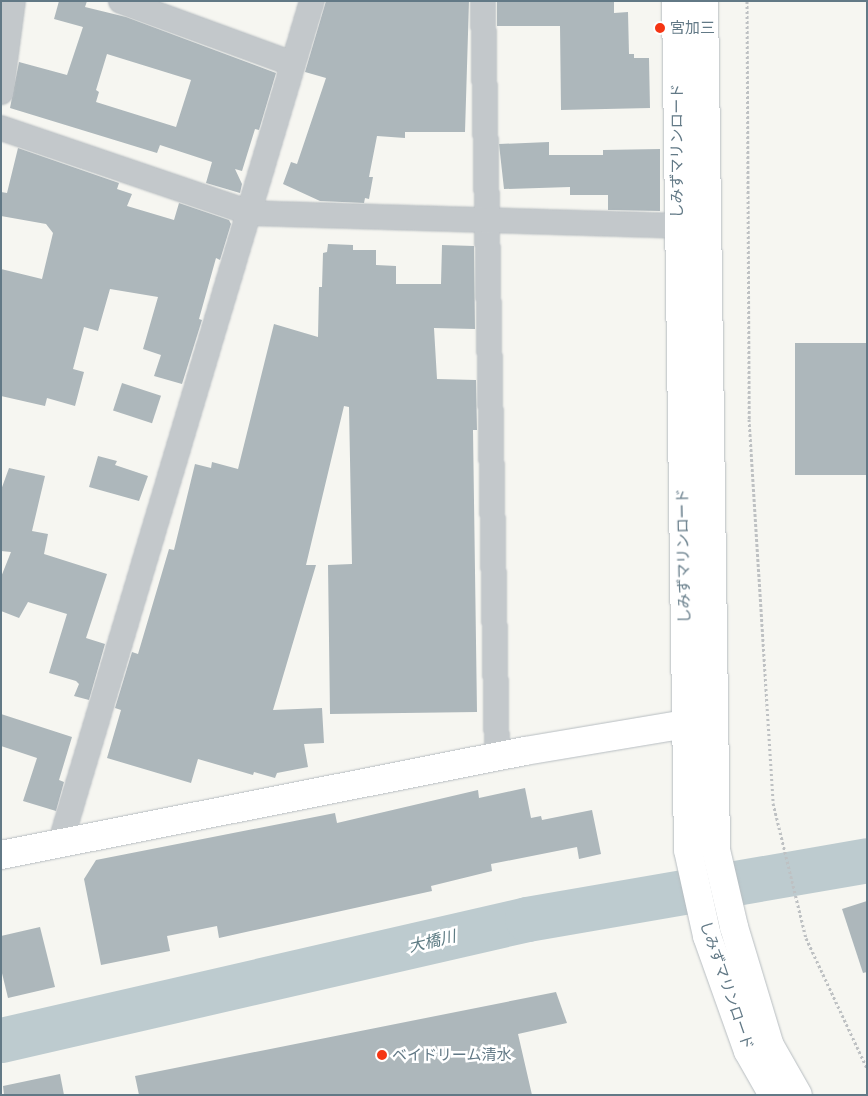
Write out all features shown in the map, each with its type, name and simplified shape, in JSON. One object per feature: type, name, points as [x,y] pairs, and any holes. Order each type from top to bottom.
[{"type":"main road","name":"しみずマリンロード","points":[[676,1],[677,226],[688,850],[707,936],[748,1051],[773,1095]]},
{"type":"main road","name":"しみずマリンロード","points":[[704,1],[705,226],[716,850],[734,927],[770,1046],[798,1095]]},
{"type":"main road","points":[[1,855],[497,757],[686,724],[714,724]]},
{"type":"street","points":[[1,92],[13,1]]},
{"type":"street","points":[[121,1],[293,64]]},
{"type":"street","points":[[60,844],[312,1]]},
{"type":"street","points":[[483,1],[497,757]]},
{"type":"street","points":[[1,128],[250,213],[486,222],[705,226]]},
{"type":"path","points":[[747,1],[749,419],[773,803],[806,938],[867,1068]]},
{"type":"building","points":[[59,1],[87,1],[85,7],[126,17],[276,73],[259,130],[255,129],[242,171],[235,169],[242,184],[240,193],[206,183],[212,162],[160,145],[157,153],[10,108],[19,62],[67,75],[83,27],[54,19]],"holes":[[[107,54],[191,80],[176,127],[96,102],[99,92],[96,90]]]},
{"type":"building","points":[[326,1],[469,1],[465,132],[405,132],[405,138],[377,136],[369,177],[373,177],[369,199],[365,198],[364,203],[320,201],[283,184],[291,162],[297,164],[326,78],[305,72]]},
{"type":"building","points":[[497,1],[614,1],[614,13],[628,12],[629,54],[634,54],[634,58],[649,58],[650,108],[561,110],[560,26],[497,26]]},
{"type":"building","points":[[549,142],[549,155],[603,155],[603,150],[660,149],[660,211],[608,210],[608,195],[570,195],[570,187],[504,189],[499,144]]},
{"type":"building","points":[[18,148],[119,183],[117,189],[132,194],[127,206],[174,220],[179,203],[229,220],[231,224],[220,260],[216,258],[199,319],[202,320],[182,384],[154,376],[161,355],[143,349],[158,297],[110,289],[98,331],[84,327],[73,369],[84,372],[75,406],[47,398],[45,406],[1,396],[1,269],[42,279],[53,233],[46,224],[1,216],[1,192],[7,193]]},
{"type":"building","points":[[328,244],[353,245],[353,250],[376,250],[376,265],[396,266],[396,284],[441,284],[442,245],[474,246],[475,329],[434,328],[437,379],[476,380],[477,430],[473,430],[477,712],[330,714],[328,565],[352,564],[349,407],[344,406],[306,565],[316,565],[273,710],[322,708],[324,743],[304,744],[308,767],[277,773],[275,778],[254,772],[253,775],[198,759],[191,783],[107,758],[121,710],[115,708],[132,652],[138,654],[169,549],[174,550],[195,464],[211,468],[212,462],[238,469],[274,324],[318,337],[319,287],[322,287],[323,253],[327,252]]},
{"type":"building","points":[[795,343],[867,343],[867,475],[795,475]]},
{"type":"building","points":[[122,383],[161,396],[152,423],[113,411]]},
{"type":"building","points":[[98,456],[117,461],[115,465],[148,476],[139,501],[89,487]]},
{"type":"building","points":[[9,468],[45,476],[32,531],[48,534],[44,554],[107,574],[86,638],[105,644],[89,700],[74,696],[79,684],[76,681],[49,673],[67,614],[28,602],[19,618],[1,611],[1,577],[11,552],[1,551],[1,490]]},
{"type":"building","points":[[1,714],[72,737],[59,780],[64,782],[56,811],[23,801],[37,758],[1,746]]},
{"type":"building","points":[[525,788],[531,818],[541,816],[542,820],[592,810],[601,854],[579,859],[577,847],[491,864],[492,871],[431,886],[432,891],[219,938],[217,926],[167,936],[170,951],[101,965],[84,879],[96,860],[335,813],[337,823],[478,790],[479,798]]},
{"type":"building","points":[[867,901],[867,972],[863,973],[842,909]]},
{"type":"building","points":[[40,927],[55,987],[8,998],[1,969],[1,936]]},
{"type":"building","name":"ベイドリーム清水","points":[[556,992],[567,1023],[518,1034],[532,1095],[139,1095],[135,1076]]},
{"type":"building","points":[[60,1074],[64,1095],[4,1095],[3,1086]]},
{"type":"waterway","name":"大橋川","points":[[1,1040],[527,919],[867,860]]},
{"type":"place","name":"宮加三","points":[[660,28]]},
{"type":"place","name":"ベイドリーム清水","points":[[382,1055]]}]
